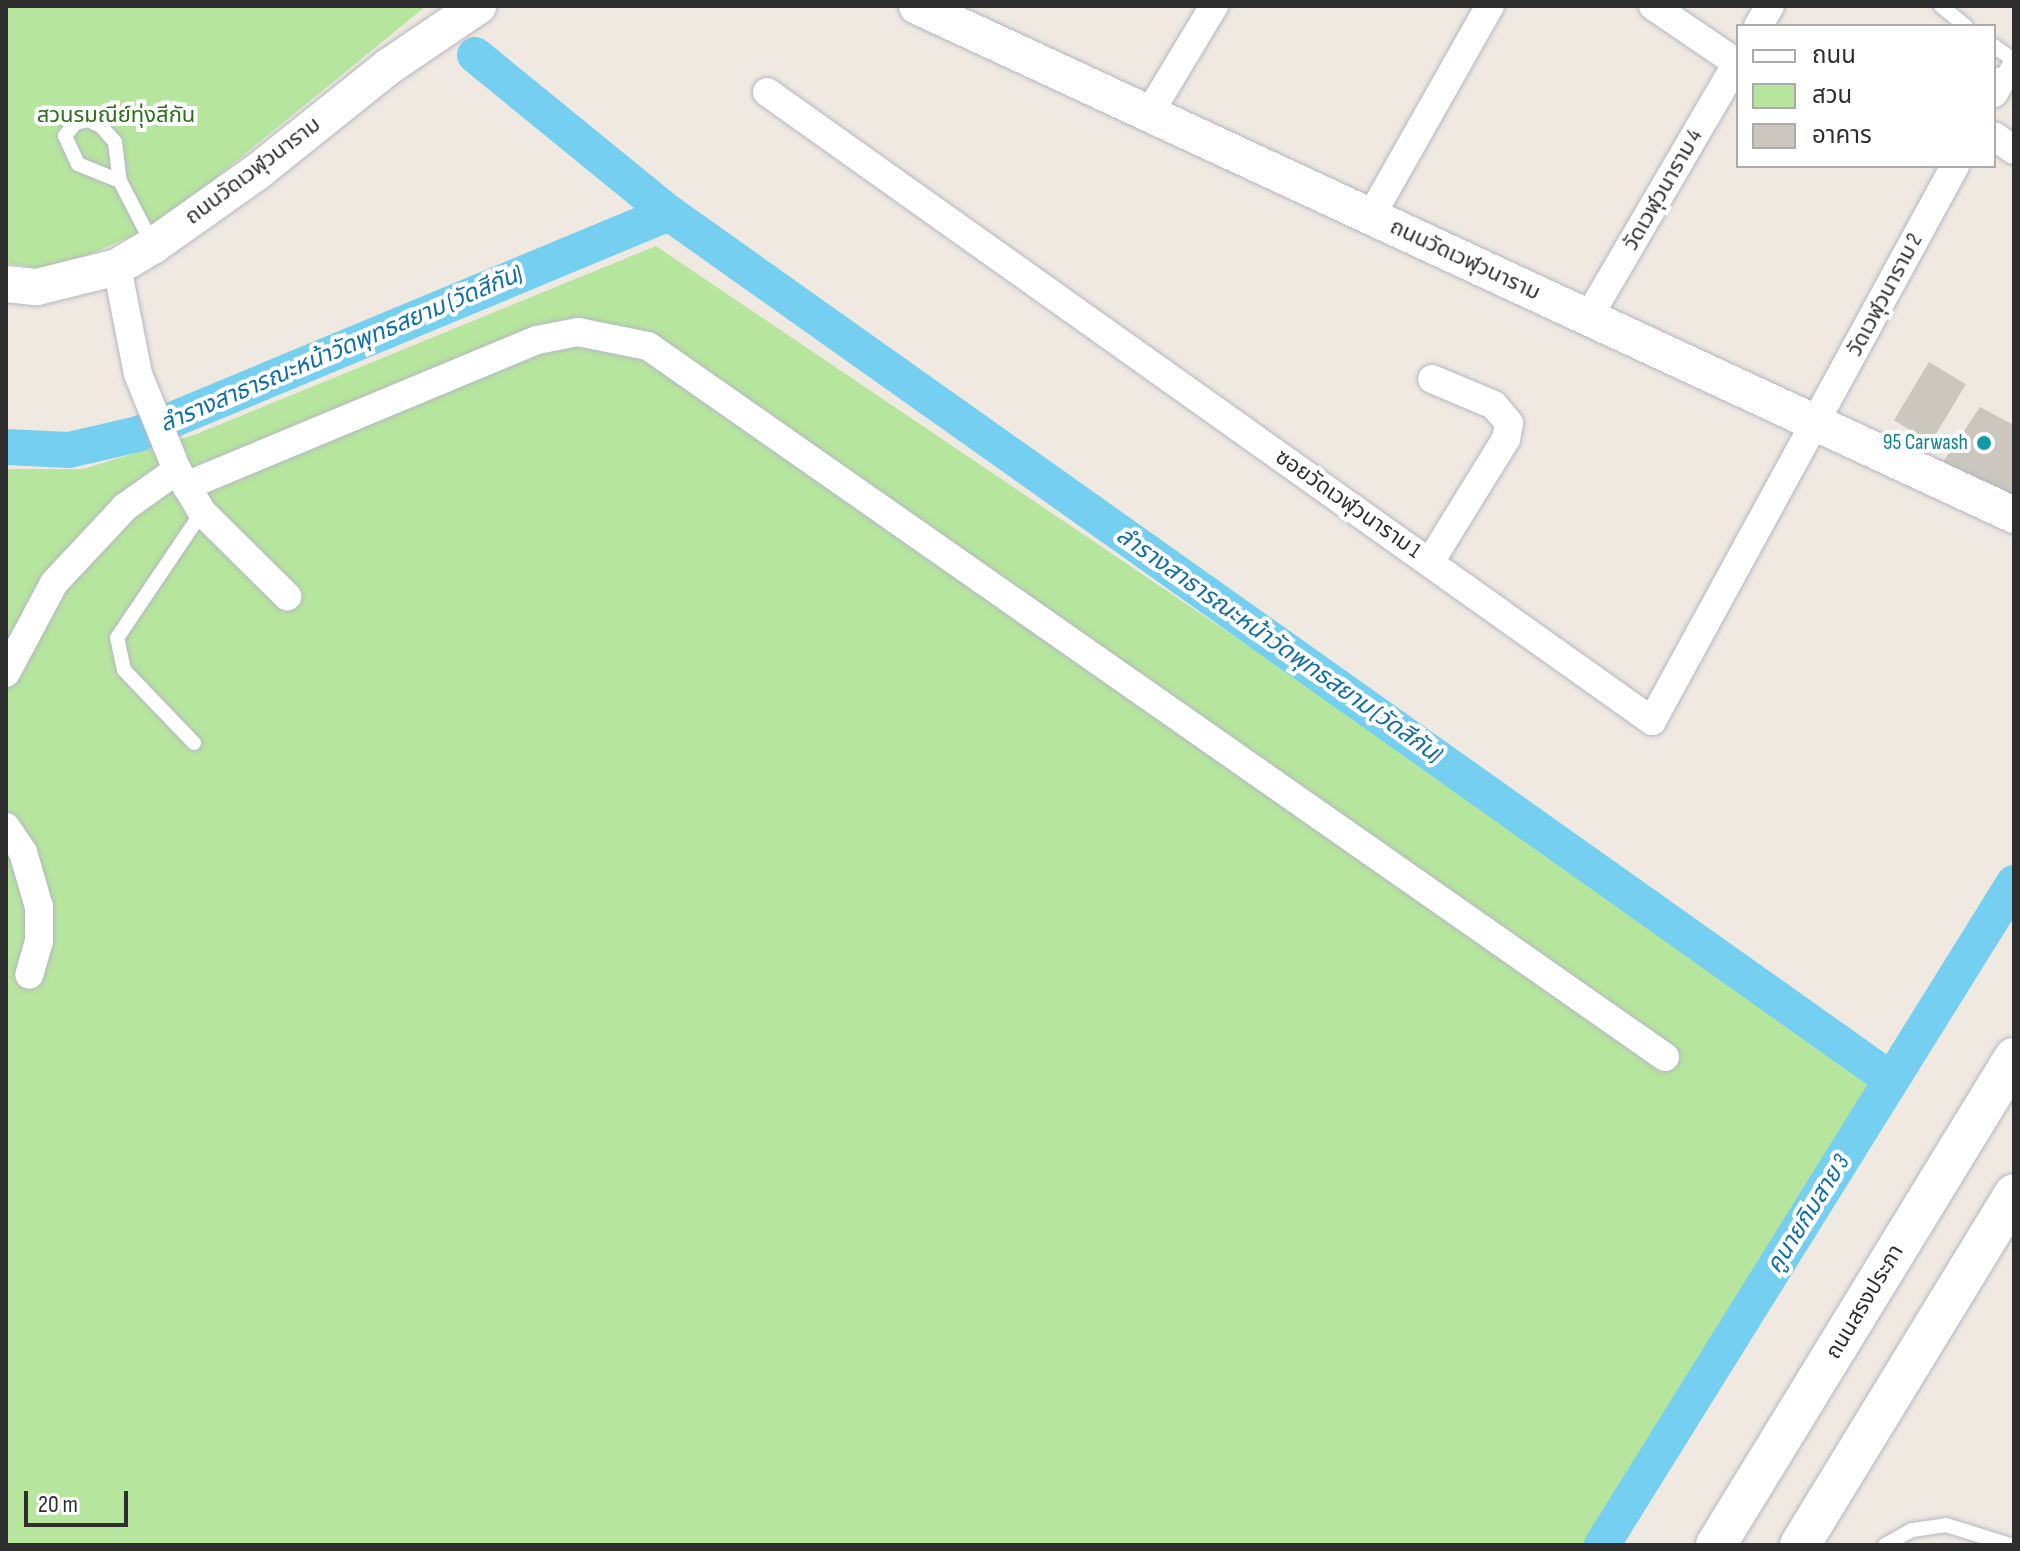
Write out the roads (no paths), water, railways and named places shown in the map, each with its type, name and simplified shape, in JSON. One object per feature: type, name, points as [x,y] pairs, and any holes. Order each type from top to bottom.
[{"type":"main road","name":"ถนนสรงประภา","points":[[1716,1545],[2014,1058]]},
{"type":"main road","points":[[1800,1545],[1997,1233],[2014,1194]]},
{"type":"street","name":"ถนนวัดเวฬุวนาราม","points":[[6,284],[37,287],[117,267],[154,245],[257,172],[388,67],[478,6]]},
{"type":"street","points":[[1150,112],[1214,6]]},
{"type":"street","points":[[1371,216],[1490,6]]},
{"type":"street","points":[[1653,6],[1736,61]]},
{"type":"street","points":[[1759,24],[1770,6]]},
{"type":"street","name":"ถนนวัดเวฬุวนาราม","points":[[936,9],[1588,318],[2014,515]]},
{"type":"street","name":"วัดเวฬุวนาราม 4","points":[[1588,318],[1736,65]]},
{"type":"street","name":"ซอยวัดเวฬุวนาราม 1","points":[[767,92],[1652,721],[1816,425]]},
{"type":"street","points":[[1996,137],[2014,150]]},
{"type":"street","name":"วัดเวฬุวนาราม 2","points":[[1816,425],[1954,168]]},
{"type":"street","points":[[117,267],[138,374],[178,470],[202,512],[287,596]]},
{"type":"street","points":[[6,673],[54,583],[125,507],[178,470],[537,340],[578,332],[648,346],[1665,1057]]},
{"type":"street","points":[[1430,562],[1506,439],[1509,423],[1494,405],[1432,379]]},
{"type":"street","points":[[6,827],[23,852],[39,907],[39,941],[29,975]]},
{"type":"lane","points":[[1941,6],[1964,24]]},
{"type":"lane","points":[[1996,50],[2007,70]]},
{"type":"lane","points":[[120,181],[78,164],[65,136],[75,123],[88,120],[101,126],[115,142],[120,181],[154,245]]},
{"type":"lane","points":[[194,743],[124,670],[117,638],[202,512]]},
{"type":"lane","points":[[1885,1545],[1912,1530],[1946,1525],[2010,1545]]},
{"type":"waterway","name":"ลำรางสาธารณะหน้าวัดพุทธสยาม (วัดสีกัน)","points":[[475,55],[669,213]]},
{"type":"waterway","name":"ลำรางสาธารณะหน้าวัดพุทธสยาม (วัดสีกัน)","points":[[6,447],[69,450],[138,434],[669,213],[1889,1078]]},
{"type":"waterway","name":"คูนายกิมสาย 3","points":[[1602,1545],[2014,883]]},
{"type":"place","name":"95 Carwash","points":[[1984,443]]},
{"type":"park label","name":"สวนรมณีย์ทุ่งสีกัน","points":[[116,116]]}]
